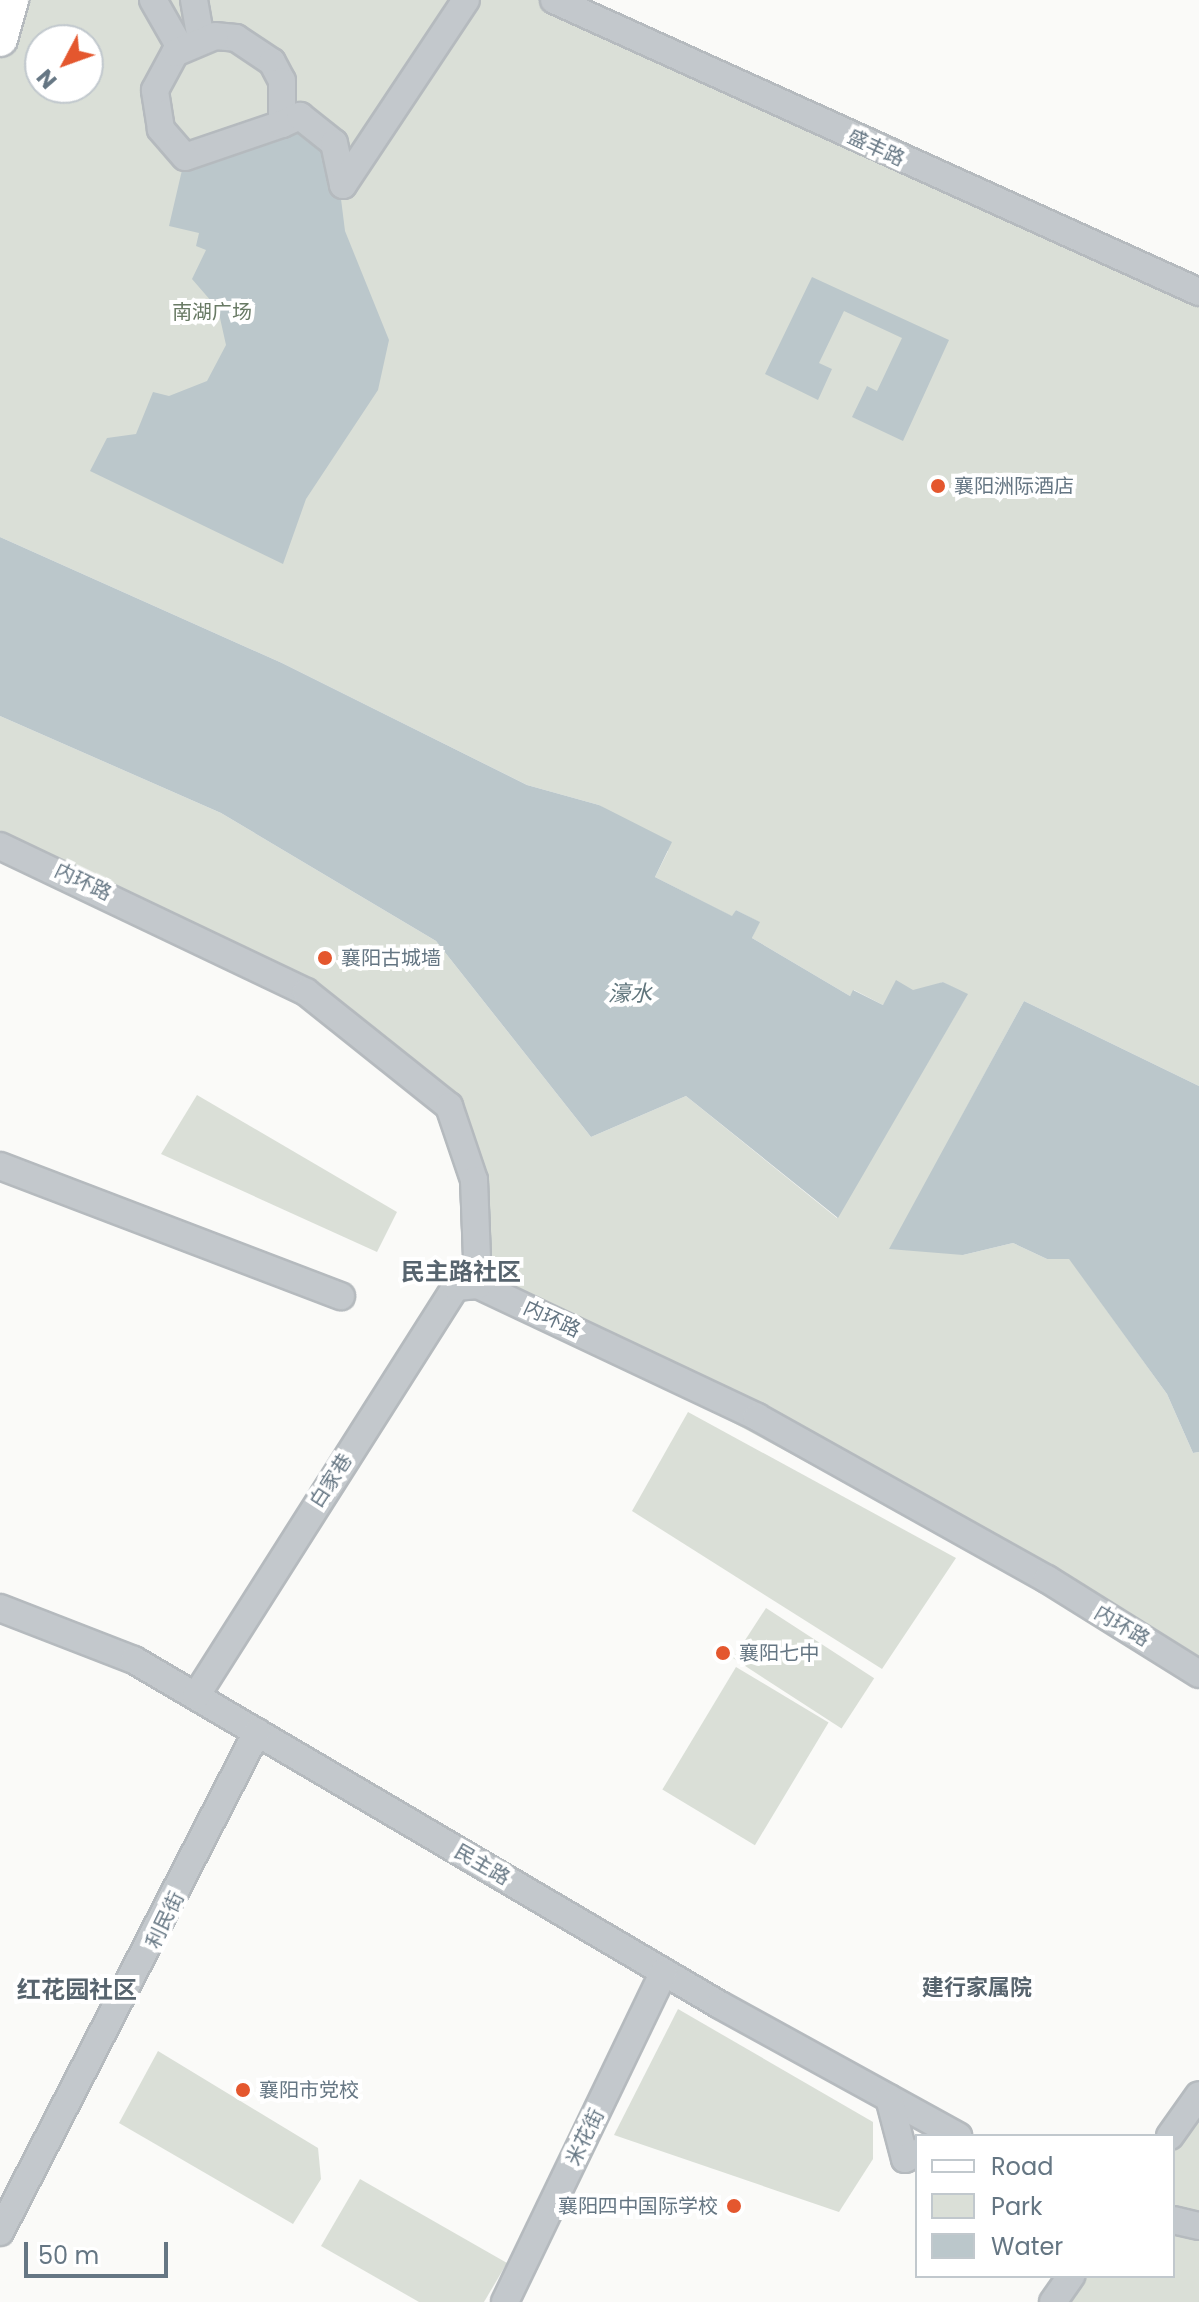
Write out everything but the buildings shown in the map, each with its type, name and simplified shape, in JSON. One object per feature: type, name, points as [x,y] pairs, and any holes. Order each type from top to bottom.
[{"type":"main road","points":[[0,39],[11,0]]},
{"type":"street","points":[[153,0],[191,44]]},
{"type":"street","points":[[191,44],[194,0]]},
{"type":"street","points":[[282,124],[286,102],[272,62],[236,38],[191,44],[162,70],[155,112],[185,157],[282,124],[300,116],[334,143],[343,185],[466,0]]},
{"type":"street","name":"盛丰路","points":[[554,0],[1199,292]]},
{"type":"street","name":"内环路","points":[[0,846],[306,992],[449,1106],[474,1180],[478,1285],[757,1417],[1047,1579],[1199,1674]]},
{"type":"street","points":[[0,1166],[341,1296]]},
{"type":"street","name":"白家巷","points":[[196,1696],[456,1287],[478,1285]]},
{"type":"street","name":"民主路","points":[[0,1608],[134,1660],[664,1972],[953,2134]]},
{"type":"street","name":"利民街","points":[[0,2232],[257,1732]]},
{"type":"street","name":"米花街","points":[[505,2302],[664,1972]]},
{"type":"street","points":[[1171,2134],[1199,2095]]},
{"type":"street","points":[[889,2098],[905,2159],[915,2154]]},
{"type":"street","points":[[1175,2220],[1199,2226]]},
{"type":"street","points":[[1053,2302],[1070,2278]]},
{"type":"green space","name":"南湖广场","points":[[11,0],[554,0],[1199,292],[1199,1086],[1024,1001],[951,1136],[963,1255],[1013,1243],[1047,1259],[1069,1258],[1167,1394],[1193,1453],[1199,1452],[1199,1674],[478,1285],[449,1106],[306,992],[0,846],[0,716],[221,813],[436,941],[591,1137],[686,1096],[837,1218],[967,995],[943,982],[883,1005],[854,990],[850,996],[752,938],[759,922],[736,910],[733,917],[655,877],[668,851],[599,805],[527,785],[282,663],[0,537],[0,39]]},
{"type":"green space","points":[[197,1095],[397,1212],[377,1252],[161,1154]]},
{"type":"green space","points":[[688,1412],[956,1558],[882,1669],[632,1511]]},
{"type":"green space","points":[[766,1608],[874,1678],[842,1729],[733,1658]]},
{"type":"green space","points":[[736,1667],[829,1723],[755,1845],[662,1790]]},
{"type":"green space","points":[[678,2009],[873,2122],[873,2159],[839,2212],[614,2135]]},
{"type":"green space","points":[[158,2051],[318,2148],[321,2179],[293,2224],[119,2123]]},
{"type":"green space","points":[[1199,2095],[1199,2302],[1053,2302],[1070,2278],[1175,2278],[1174,2134]]},
{"type":"green space","points":[[360,2179],[507,2263],[484,2302],[419,2302],[321,2246]]},
{"type":"water","points":[[282,124],[334,143],[345,231],[389,340],[378,390],[306,499],[283,564],[90,471],[107,438],[136,434],[153,392],[169,396],[207,381],[226,345],[218,309],[192,279],[206,250],[196,246],[199,233],[169,226],[185,157]]},
{"type":"water","points":[[812,277],[949,340],[903,441],[852,417],[867,386],[877,391],[902,338],[844,311],[819,363],[832,369],[818,400],[765,374]]},
{"type":"water","name":"濠水","points":[[0,537],[282,663],[527,785],[599,805],[672,842],[655,877],[732,916],[736,910],[760,922],[752,938],[850,996],[853,990],[883,1005],[896,980],[913,990],[943,982],[968,994],[838,1218],[686,1096],[591,1137],[436,941],[221,813],[0,716]]},
{"type":"water","points":[[1024,1001],[1199,1086],[1199,1452],[1193,1453],[1167,1394],[1069,1259],[1047,1259],[1013,1243],[963,1255],[889,1249]]},
{"type":"place","name":"襄阳洲际酒店","points":[[938,486]]},
{"type":"place","name":"襄阳古城墙","points":[[325,958]]},
{"type":"place","name":"襄阳七中","points":[[723,1653]]},
{"type":"place","name":"襄阳市党校","points":[[243,2090]]},
{"type":"place","name":"襄阳四中国际学校","points":[[734,2206]]},
{"type":"district","name":"民主路社区","points":[[461,1272]]},
{"type":"district","name":"建行家属院","points":[[977,1988]]},
{"type":"district","name":"红花园社区","points":[[77,1990]]}]
